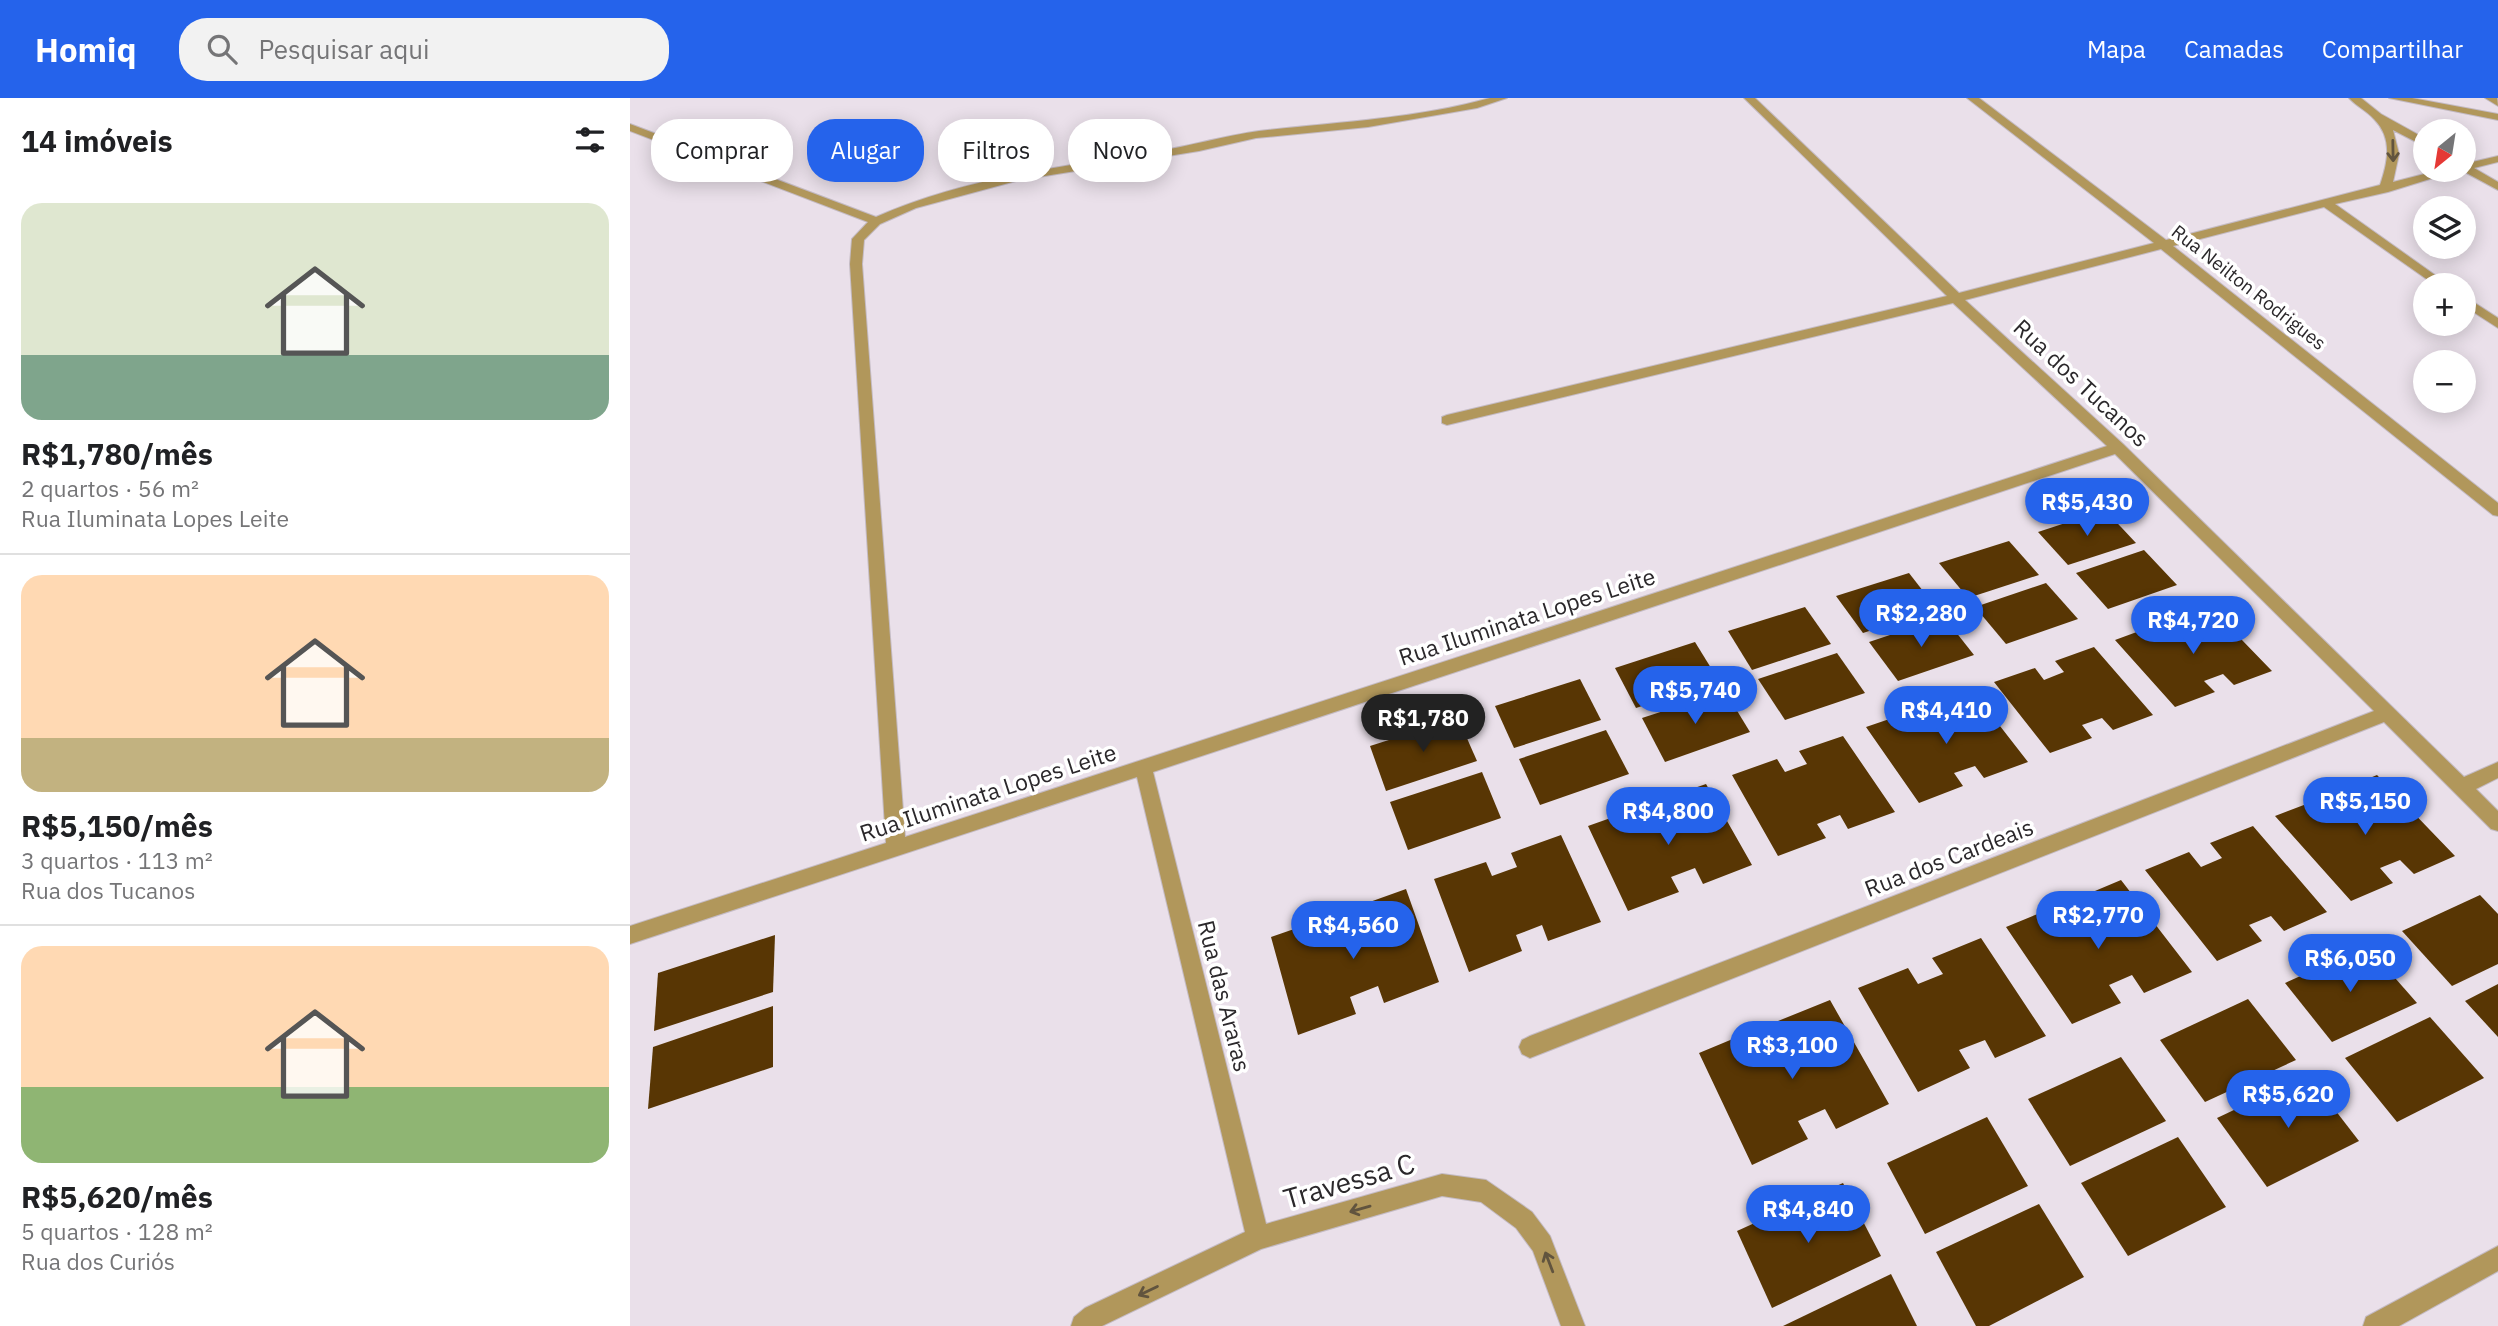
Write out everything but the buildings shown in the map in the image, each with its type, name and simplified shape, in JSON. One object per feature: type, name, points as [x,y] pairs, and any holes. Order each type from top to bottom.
[{"type":"street","points":[[897,847],[856,264],[858,239],[876,220],[912,205],[1020,177],[1199,148],[1256,135],[1368,124],[1477,105],[1502,98]]},
{"type":"street","name":"Rua dos Tucanos","points":[[1749,98],[1956,298],[2118,448],[2498,823]]},
{"type":"street","name":"Rua Neilton Rodrigues","points":[[1972,98],[2163,244],[2498,511]]},
{"type":"street","points":[[2354,98],[2377,116],[2413,137]]},
{"type":"street","points":[[2394,98],[2498,117]]},
{"type":"street","points":[[2490,98],[2498,103]]},
{"type":"street","points":[[2377,116],[2391,131],[2395,148],[2384,190]]},
{"type":"street","points":[[630,127],[876,220]]},
{"type":"street","points":[[2476,164],[2498,159]]},
{"type":"street","points":[[2476,174],[2498,187]]},
{"type":"street","points":[[1447,420],[1956,298],[2413,182]]},
{"type":"street","points":[[2326,203],[2426,273]]},
{"type":"street","points":[[2476,308],[2498,324]]},
{"type":"street","name":"Rua Iluminata Lopes Leite","points":[[630,934],[2118,448]]},
{"type":"street","name":"Rua dos Cardeais","points":[[1530,1047],[2386,714]]},
{"type":"street","name":"Rua das Araras","points":[[1143,766],[1258,1238]]},
{"type":"street","points":[[2461,787],[2498,769]]},
{"type":"street","name":"Travessa C","points":[[1083,1326],[1094,1317],[1258,1238],[1442,1185],[1486,1191],[1524,1220],[1542,1244],[1573,1326]]},
{"type":"street","points":[[2375,1326],[2498,1258]]}]
